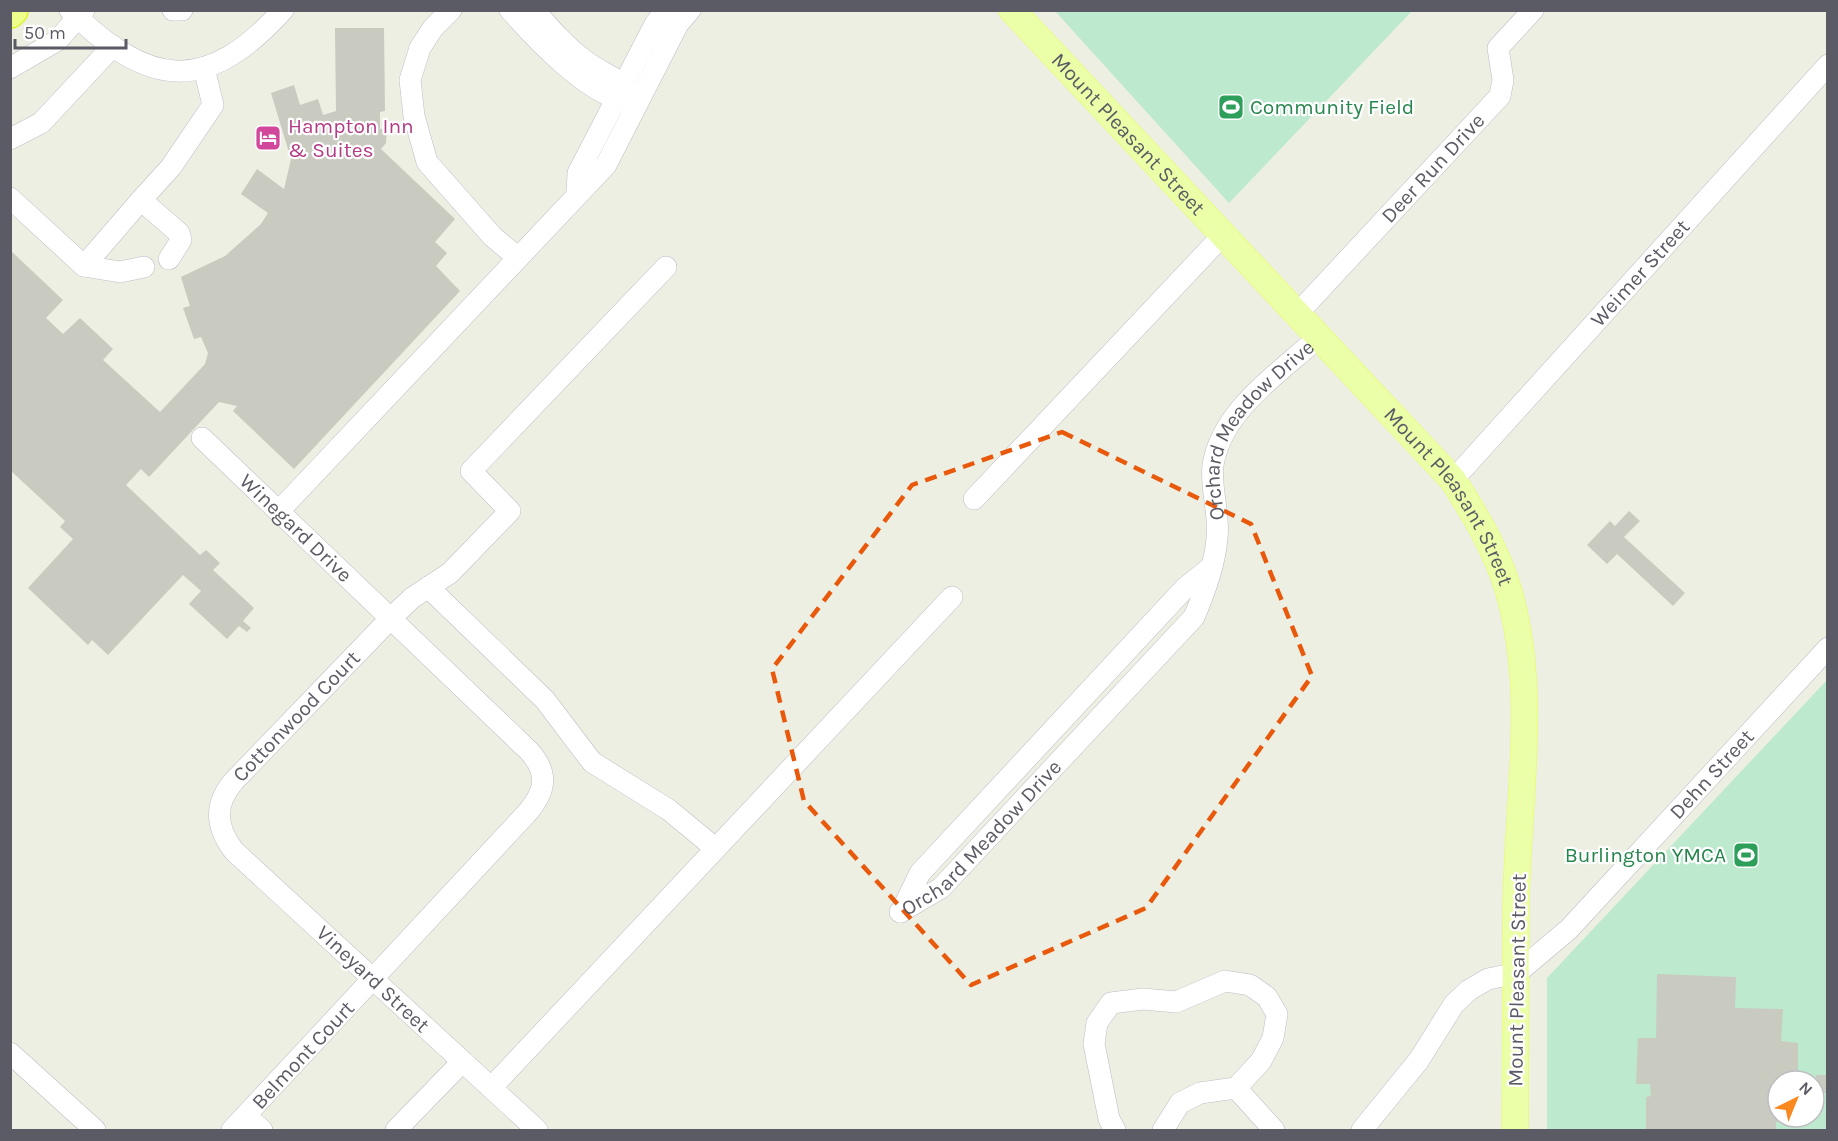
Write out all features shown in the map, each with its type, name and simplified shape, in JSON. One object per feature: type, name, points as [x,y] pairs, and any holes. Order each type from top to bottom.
[{"type":"main road","name":"Mount Pleasant Street","points":[[1012,10],[1453,480],[1478,518],[1492,547],[1508,590],[1523,684],[1524,734],[1516,906],[1515,1131]]},
{"type":"street","points":[[173,10],[182,10]]},
{"type":"street","points":[[451,10],[433,28],[420,48],[410,80],[414,116],[427,162],[493,237],[517,257]]},
{"type":"street","points":[[510,10],[534,36],[583,79],[621,92]]},
{"type":"street","points":[[534,10],[582,59],[638,104]]},
{"type":"street","points":[[577,193],[578,173],[655,24],[666,10]]},
{"type":"street","points":[[279,511],[577,193],[606,165],[678,24],[690,10]]},
{"type":"street","name":"Deer Run Drive","points":[[1298,313],[1500,96],[1503,80],[1498,48],[1533,10]]},
{"type":"street","points":[[10,68],[46,50],[77,13],[127,58],[161,71],[183,72],[204,68],[239,52],[279,12]]},
{"type":"street","points":[[10,139],[41,123],[113,46]]},
{"type":"street","name":"Weimer Street","points":[[1453,480],[1827,65]]},
{"type":"street","points":[[84,266],[171,167],[213,105],[204,68]]},
{"type":"street","points":[[10,198],[84,266],[120,272],[144,267]]},
{"type":"street","points":[[141,200],[179,233],[181,240],[169,259]]},
{"type":"street","points":[[974,499],[1224,236]]},
{"type":"street","name":"Cottonwood Court","points":[[219,821],[221,801],[234,780],[390,619],[412,598],[450,573],[510,511],[471,471],[666,267]]},
{"type":"street","name":"Orchard Meadow Drive","points":[[1210,568],[1185,588],[920,873],[900,912],[941,888],[1194,616],[1205,592],[1218,538],[1213,464],[1226,431],[1246,403],[1320,336]]},
{"type":"street","name":"Winegard Drive","points":[[202,438],[529,751],[542,769],[544,784],[538,800],[373,979]]},
{"type":"street","points":[[428,587],[545,700],[592,762],[669,810],[715,848]]},
{"type":"street","points":[[491,1088],[952,597]]},
{"type":"street","name":"Dehn Street","points":[[1517,973],[1569,929],[1827,648]]},
{"type":"street","name":"Vineyard Street","points":[[219,821],[234,850],[537,1131]]},
{"type":"street","points":[[1362,1131],[1419,1060],[1454,1004],[1469,990],[1488,979],[1517,973]]},
{"type":"street","name":"Belmont Court","points":[[239,1123],[373,979]]},
{"type":"street","points":[[1115,1131],[1109,1119],[1094,1044],[1097,1023],[1111,1003],[1143,999],[1176,1002],[1225,981],[1250,985],[1267,998],[1277,1014],[1273,1038],[1261,1060],[1236,1088],[1200,1093],[1179,1103],[1163,1131]]},
{"type":"street","points":[[10,1053],[95,1131]]},
{"type":"street","points":[[396,1131],[462,1062]]},
{"type":"street","points":[[1236,1088],[1274,1131]]},
{"type":"street","points":[[239,1123],[262,1131]]},
{"type":"highlighted area","points":[[1062,432],[1251,524],[1312,676],[1146,908],[971,985],[804,801],[772,669],[912,485]]},
{"type":"green space","name":"Community Field","points":[[1055,11],[1412,11],[1229,203]]},
{"type":"green space","name":"Burlington YMCA","points":[[1827,680],[1827,1130],[1547,1130],[1547,978]]},
{"type":"building","points":[[335,28],[384,28],[385,111],[380,112],[380,129],[387,128],[386,143],[381,149],[455,219],[435,242],[447,253],[436,266],[460,291],[294,469],[233,411],[237,406],[219,402],[149,477],[141,469],[126,485],[200,555],[206,550],[220,563],[213,570],[254,608],[243,621],[251,628],[247,632],[239,626],[227,639],[189,604],[201,591],[183,575],[108,655],[92,640],[88,645],[28,588],[73,539],[60,527],[65,521],[10,470],[10,250],[63,300],[46,318],[63,334],[80,318],[113,349],[103,360],[160,412],[205,364],[208,353],[201,337],[194,339],[183,308],[190,306],[181,277],[225,256],[261,224],[268,213],[241,194],[257,169],[284,189],[291,159],[271,93],[294,85],[300,105],[318,99],[323,115],[336,111]]},
{"type":"building","points":[[1629,511],[1640,521],[1624,537],[1685,593],[1673,606],[1617,554],[1607,564],[1587,545],[1610,521],[1615,526]]},
{"type":"building","points":[[1657,974],[1736,977],[1735,1008],[1783,1009],[1781,1041],[1798,1043],[1798,1069],[1766,1069],[1766,1129],[1776,1130],[1646,1130],[1646,1097],[1651,1096],[1650,1084],[1636,1084],[1638,1038],[1656,1038]]},
{"type":"building","points":[[1826,1075],[1828,1075],[1828,1093],[1826,1093]]},
{"type":"place","name":"Community Field","points":[[1231,107]]},
{"type":"place","name":"Hampton Inn & Suites","points":[[268,138]]},
{"type":"place","name":"Burlington YMCA","points":[[1746,855]]}]
